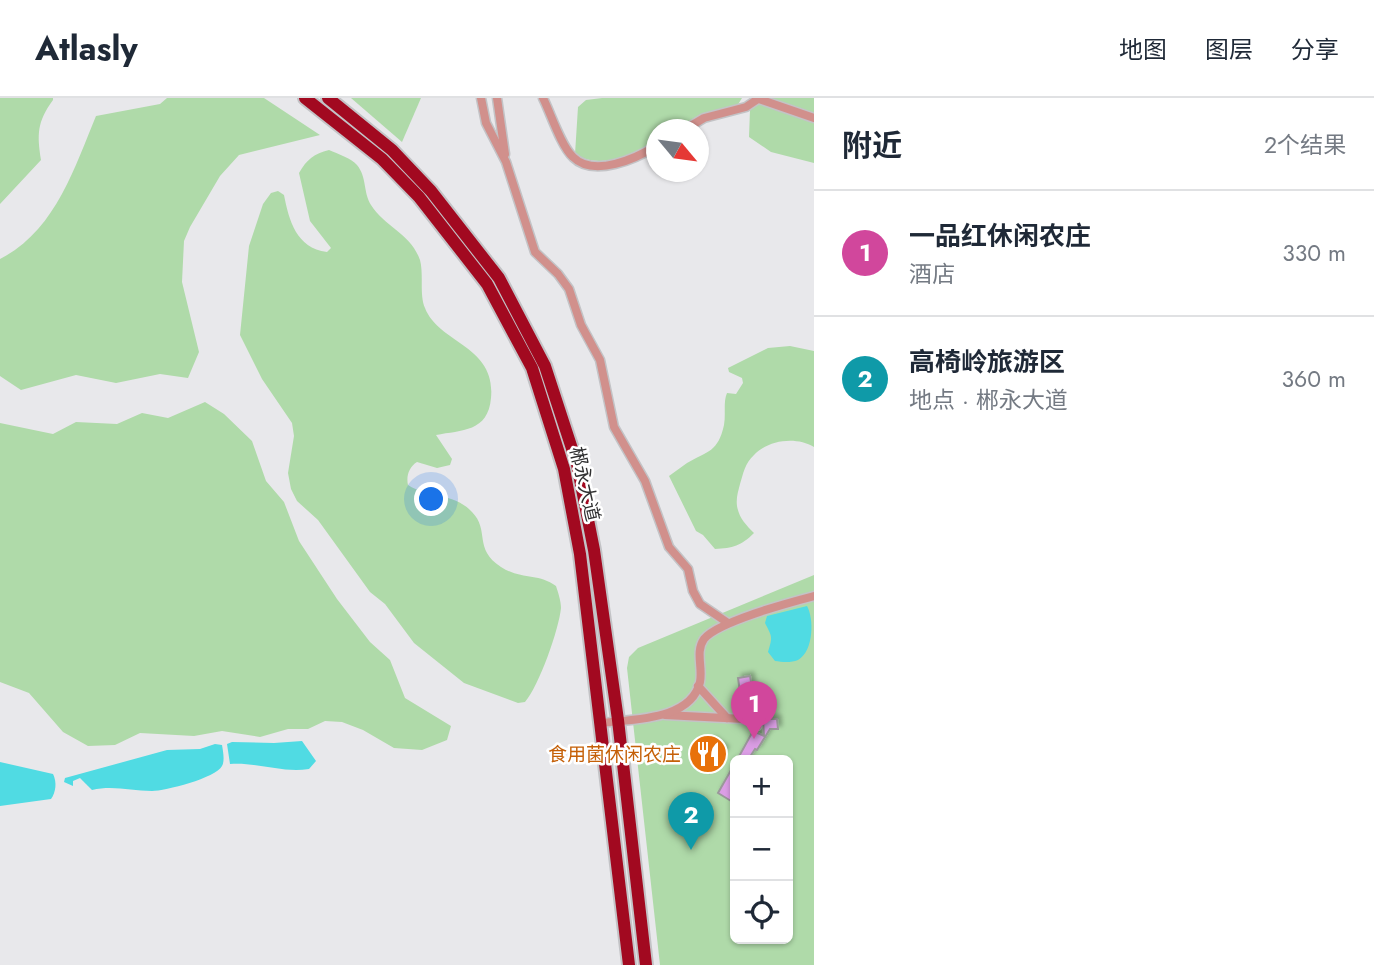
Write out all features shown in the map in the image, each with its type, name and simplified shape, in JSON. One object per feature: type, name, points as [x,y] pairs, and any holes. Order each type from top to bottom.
[{"type":"highway","name":"郴永大道","points":[[305,98],[382,159],[419,197],[487,284],[532,368],[564,469],[580,554],[629,965]]},
{"type":"highway","name":"郴永大道","points":[[327,98],[392,150],[431,191],[499,278],[545,366],[577,464],[594,550],[618,720],[646,965]]},
{"type":"street","points":[[481,98],[486,123],[506,162],[535,252],[569,289],[581,326],[600,360],[614,427],[645,481],[669,547],[688,569],[699,604],[728,623]]},
{"type":"street","points":[[497,98],[506,162]]},
{"type":"street","points":[[543,98],[571,155],[582,163],[615,164],[646,151]]},
{"type":"street","points":[[702,119],[746,107],[757,98],[814,118]]},
{"type":"street","points":[[601,723],[659,715],[681,706],[698,686],[701,674],[699,653],[703,641],[715,629],[814,596]]},
{"type":"street","points":[[698,686],[727,718]]},
{"type":"street","points":[[659,715],[744,719],[757,726]]},
{"type":"green space","points":[[0,98],[53,100],[40,129],[41,160],[0,204]]},
{"type":"green space","points":[[167,98],[264,98],[320,135],[239,155],[220,176],[190,227],[184,241],[182,282],[199,352],[188,378],[160,374],[116,383],[76,375],[21,390],[0,376],[0,259],[19,247],[49,215],[70,177],[96,116],[160,104]]},
{"type":"green space","points":[[351,98],[421,98],[402,142]]},
{"type":"green space","points":[[742,98],[737,106],[704,113],[693,119],[646,119],[646,146],[605,161],[584,159],[575,154],[578,107],[586,100]]},
{"type":"green space","points":[[761,98],[814,98],[814,163],[771,152],[749,137],[750,110]]},
{"type":"green space","points":[[329,150],[357,165],[371,205],[416,251],[421,266],[423,303],[432,320],[476,356],[485,367],[490,380],[491,398],[485,417],[464,430],[436,435],[452,459],[450,465],[437,468],[417,462],[410,469],[407,482],[416,489],[458,502],[472,512],[480,526],[487,553],[501,567],[516,574],[543,579],[556,586],[561,608],[556,629],[548,657],[525,702],[518,703],[464,683],[414,643],[385,604],[370,592],[318,520],[297,501],[291,489],[288,473],[294,436],[292,423],[262,379],[240,335],[249,246],[263,204],[271,193],[278,191],[284,195],[288,214],[301,239],[316,249],[327,252],[331,248],[310,221],[299,173],[311,158]]},
{"type":"green space","points":[[790,346],[814,351],[814,447],[799,442],[782,441],[767,446],[751,458],[743,473],[737,503],[741,518],[754,533],[736,546],[715,549],[696,531],[669,476],[711,450],[719,441],[724,425],[727,393],[736,394],[743,383],[742,378],[729,372],[728,368],[768,348]]},
{"type":"green space","points":[[205,402],[224,414],[252,441],[266,481],[284,502],[299,541],[337,599],[370,642],[390,660],[405,698],[451,726],[447,740],[422,750],[394,748],[363,730],[342,722],[325,721],[308,729],[288,729],[260,737],[222,731],[194,736],[140,733],[115,745],[88,746],[63,732],[29,693],[0,682],[0,423],[53,434],[76,422],[117,424],[142,413],[168,418]]},
{"type":"green space","points":[[814,575],[814,965],[660,965],[627,668],[629,657],[638,648]]},
{"type":"water","points":[[807,606],[811,634],[803,656],[789,662],[775,661],[768,652],[771,639],[765,623],[767,616]]},
{"type":"water","points":[[302,741],[316,761],[309,769],[289,770],[230,764],[227,744],[232,742]]},
{"type":"water","points":[[215,744],[222,745],[224,759],[218,771],[168,789],[92,790],[80,778],[73,781],[73,786],[64,782],[65,778],[167,750],[200,749]]},
{"type":"water","points":[[0,762],[53,774],[55,787],[51,799],[0,806]]},
{"type":"building","points":[[750,676],[754,698],[761,697],[763,712],[749,714],[747,691],[740,692],[738,678]]},
{"type":"building","points":[[763,719],[777,719],[778,729],[770,729],[757,750],[751,755],[740,755],[753,731],[764,736]]},
{"type":"building","points":[[712,740],[725,750],[709,773],[696,764]]},
{"type":"building","points":[[730,772],[730,800],[718,793]]},
{"type":"place","name":"一品红休闲农庄","points":[[754,739]]},
{"type":"place","name":"食用菌休闲农庄","points":[[708,754]]},
{"type":"place","name":"高椅岭旅游区","points":[[691,850]]}]
